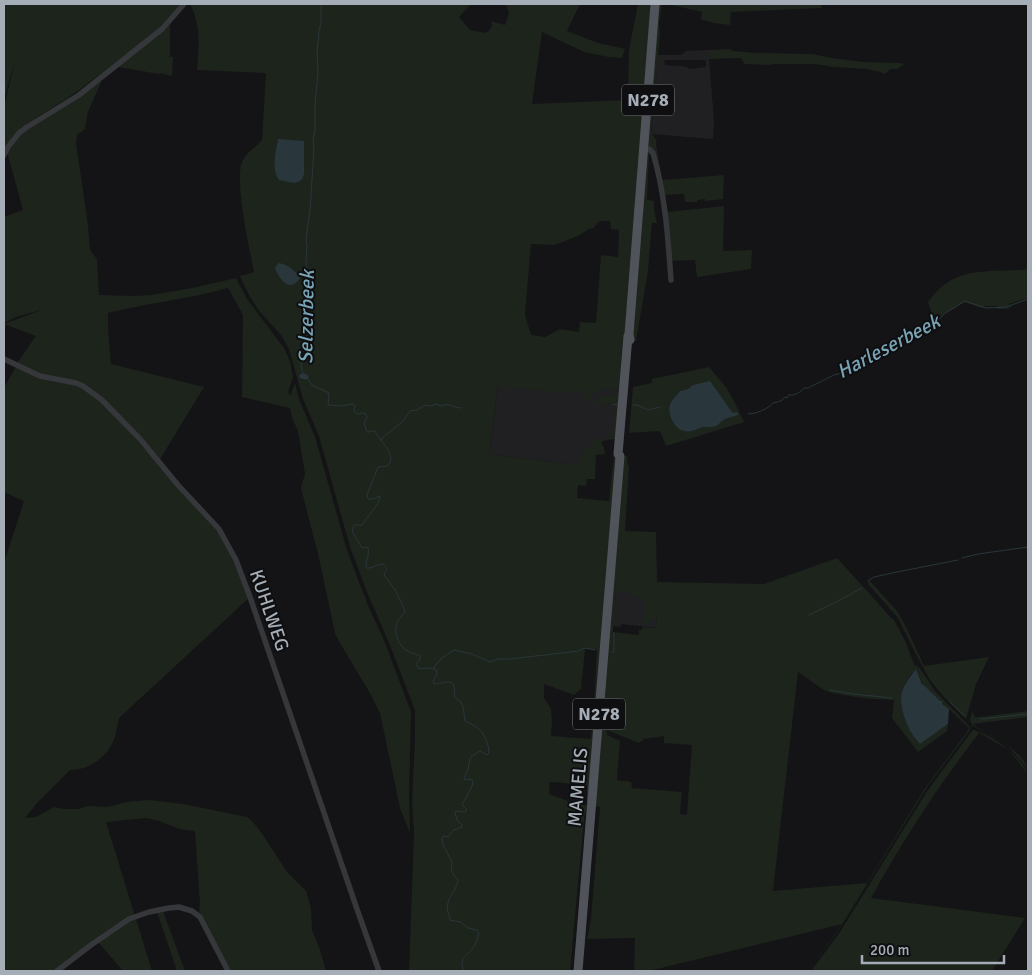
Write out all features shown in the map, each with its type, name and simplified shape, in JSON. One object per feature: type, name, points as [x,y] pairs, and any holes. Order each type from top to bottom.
[{"type":"main road","name":"N278","points":[[644,149],[655,4]]},
{"type":"main road","name":"MAMELIS","points":[[578,971],[620,456],[618,454],[624,379],[644,149]]},
{"type":"street","points":[[4,155],[19,133],[79,96],[162,29],[184,4]]},
{"type":"street","points":[[644,149],[649,149],[652,153],[661,184],[671,280]]},
{"type":"street","name":"KUHLWEG","points":[[4,359],[40,376],[76,383],[102,400],[140,439],[185,493],[220,529],[236,560],[250,597],[379,971]]},
{"type":"street","points":[[57,971],[129,919],[148,912],[180,907],[192,911],[200,917],[228,971]]},
{"type":"shaded area","points":[[4,4],[180,5],[158,29],[131,51],[75,93],[22,127],[4,150],[4,107],[15,61],[4,99]]},
{"type":"shaded area","points":[[190,4],[471,4],[459,17],[470,30],[485,33],[490,30],[491,21],[505,25],[509,13],[506,4],[580,4],[567,31],[598,43],[625,49],[622,58],[584,52],[542,32],[532,104],[628,100],[629,50],[638,4],[662,4],[651,133],[657,141],[660,170],[649,152],[647,200],[654,201],[657,223],[652,223],[648,271],[636,341],[623,340],[620,388],[597,392],[587,402],[582,401],[584,393],[582,390],[557,392],[498,386],[489,454],[578,464],[579,458],[593,441],[612,436],[615,405],[592,403],[604,396],[619,395],[615,439],[601,442],[605,454],[596,455],[595,479],[587,479],[586,486],[578,485],[577,498],[609,501],[614,455],[627,456],[629,467],[625,531],[656,532],[657,582],[764,584],[837,558],[894,620],[915,666],[919,667],[935,691],[969,726],[970,729],[968,733],[929,784],[838,931],[808,971],[842,924],[649,971],[634,971],[635,938],[587,939],[591,919],[600,807],[587,805],[584,819],[570,971],[409,971],[414,835],[412,801],[415,710],[350,547],[319,436],[303,399],[289,349],[281,335],[260,312],[240,276],[254,272],[243,214],[240,169],[245,157],[262,140],[266,73],[197,70],[198,28]],"holes":[[[600,221],[610,221],[611,229],[619,230],[618,257],[601,255],[596,323],[580,322],[579,332],[560,329],[545,337],[531,335],[525,315],[531,244],[555,245],[594,228]],[[616,591],[630,592],[634,596],[644,599],[644,625],[648,625],[650,620],[657,618],[656,628],[642,627],[642,630],[639,630],[639,635],[613,632]],[[585,649],[597,649],[591,739],[551,736],[551,709],[544,698],[544,684],[574,695],[581,689]],[[916,669],[923,685],[969,728],[967,732],[925,788],[867,883],[773,891],[798,672],[830,692],[894,700],[892,718],[918,752],[947,731],[948,724],[920,744],[911,731],[904,715],[902,699],[906,683]],[[607,730],[639,743],[644,739],[664,736],[664,743],[692,745],[687,815],[680,814],[682,792],[632,788],[631,782],[617,780],[620,741],[607,735]],[[550,782],[587,785],[587,805],[576,804],[549,794]]]},
{"type":"shaded area","points":[[667,4],[821,4],[822,8],[731,12],[730,25],[701,19],[702,12]]},
{"type":"shaded area","points":[[170,23],[170,56],[167,56],[173,57],[172,76],[118,67]]},
{"type":"shaded area","points":[[729,49],[757,53],[813,54],[863,62],[905,64],[897,69],[890,69],[885,74],[867,69],[816,64],[745,64],[741,58],[709,59],[709,50]]},
{"type":"shaded area","points":[[709,50],[714,122],[713,139],[651,134],[658,55],[681,55],[686,51]],"holes":[[[664,60],[706,60],[706,67],[690,69],[665,65]]]},
{"type":"shaded area","points":[[102,80],[88,112],[85,129],[77,135],[76,143],[90,250],[97,259],[99,295],[151,295],[236,278],[247,299],[284,348],[290,361],[293,377],[288,392],[289,395],[295,383],[299,399],[315,437],[347,550],[411,712],[410,833],[400,808],[380,713],[335,633],[301,487],[305,474],[298,431],[290,408],[242,397],[243,315],[228,288],[108,313],[111,364],[204,387],[159,461],[88,386],[44,375],[17,363],[36,336],[4,324],[44,309],[16,317],[4,323],[4,217],[23,210],[7,152],[16,139],[29,128]]},
{"type":"shaded area","points":[[278,139],[304,141],[304,174],[300,181],[279,180],[275,171]]},
{"type":"shaded area","points":[[724,175],[723,199],[685,202],[684,194],[664,195],[662,180]]},
{"type":"shaded area","points":[[724,206],[723,251],[752,250],[751,269],[697,277],[695,260],[671,261],[667,212]]},
{"type":"shaded area","points":[[279,263],[296,273],[300,278],[296,283],[289,285],[282,280],[275,268]]},
{"type":"shaded area","points":[[1028,269],[1028,298],[1008,304],[1012,307],[996,309],[998,306],[985,306],[982,308],[964,302],[934,320],[928,302],[940,288],[953,279],[985,271]]},
{"type":"shaded area","points":[[16,366],[60,383],[62,381],[77,384],[101,400],[218,531],[234,560],[249,598],[119,718],[115,737],[108,751],[103,756],[84,768],[70,770],[37,803],[25,818],[36,817],[54,807],[79,809],[88,806],[108,807],[126,802],[149,800],[183,804],[247,817],[263,835],[287,872],[306,891],[311,908],[312,930],[326,971],[227,971],[199,914],[195,831],[180,829],[146,818],[106,822],[152,971],[123,971],[98,942],[56,971],[4,971],[4,563],[24,501],[4,492],[4,388]]},
{"type":"shaded area","points":[[709,367],[726,387],[744,422],[666,446],[660,431],[629,433],[633,387],[652,383],[652,379]],"holes":[[[688,389],[724,401],[732,412],[738,415],[721,422],[715,427],[703,427],[689,432],[679,429],[671,418],[669,409],[672,400],[680,391]]]},
{"type":"shaded area","points":[[499,381],[620,382],[615,439],[606,439],[585,452],[578,464],[489,454]]},
{"type":"shaded area","points":[[710,381],[732,412],[738,413],[738,415],[721,422],[715,427],[703,427],[688,432],[679,429],[672,421],[669,409],[672,400],[680,391],[688,389],[693,385]]},
{"type":"shaded area","points":[[869,580],[897,611],[924,666],[989,657],[976,684],[966,719],[930,680],[898,618],[868,584]]},
{"type":"shaded area","points":[[616,590],[659,595],[656,628],[622,624],[620,627],[613,626]]},
{"type":"shaded area","points":[[916,669],[922,684],[949,709],[948,724],[920,744],[906,722],[902,710],[901,697],[909,678]]},
{"type":"shaded area","points":[[1028,711],[1028,717],[973,724],[979,729],[972,725],[970,719],[972,712],[975,717]]},
{"type":"shaded area","points":[[974,730],[990,737],[1009,750],[979,733],[922,813],[871,898],[1025,918],[992,971],[811,971],[840,932],[928,790]]},
{"type":"shaded area","points":[[1002,743],[1011,748],[1024,761],[1028,769],[1009,747]]},
{"type":"shaded area","points":[[1009,750],[1018,759],[1028,774]]},
{"type":"shaded area","points":[[163,911],[185,971],[177,971],[157,912]]},
{"type":"waterway","name":"Selzerbeek","points":[[321,4],[321,23],[317,53],[318,72],[313,139],[314,149],[306,239],[308,282],[303,298],[302,371],[312,385],[329,393],[328,405],[353,404],[356,413],[366,414],[367,418],[364,423],[367,432],[375,431],[390,454],[390,463],[387,466],[378,467],[367,495],[368,499],[380,496],[379,500],[362,525],[354,525],[352,531],[362,548],[368,548],[366,568],[381,564],[385,566],[387,569],[384,575],[396,591],[405,611],[398,621],[396,628],[400,644],[408,651],[420,656],[416,664],[419,669],[436,669],[437,674],[433,682],[434,684],[452,683],[455,690],[454,697],[463,706],[465,721],[479,729],[487,742],[489,753],[487,755],[480,751],[472,756],[464,778],[465,780],[472,780],[473,784],[462,805],[467,810],[465,812],[456,811],[455,813],[462,827],[454,830],[448,837],[444,836],[442,838],[443,845],[452,862],[452,872],[458,880],[447,905],[450,920],[461,922],[468,928],[477,930],[479,933],[475,945],[462,961],[464,971]]},
{"type":"waterway","name":"Harleserbeek","points":[[748,414],[762,411],[773,403],[781,401],[785,397],[787,398],[789,395],[793,395],[834,375],[846,372],[883,353],[910,335],[937,322],[944,314],[965,301],[986,308],[1006,307],[1028,299]]},
{"type":"waterway","name":"Selzerbeek","points":[[302,376],[306,377]]},
{"type":"waterway","name":"Harleserbeek","points":[[381,441],[382,438],[403,421],[410,411],[417,410],[425,405],[431,406],[435,404],[461,408]]},
{"type":"waterway","name":"Harleserbeek","points":[[613,405],[617,404]]},
{"type":"waterway","name":"Harleserbeek","points":[[633,405],[648,410],[660,407]]},
{"type":"waterway","points":[[962,558],[1028,547]]},
{"type":"waterway","points":[[868,581],[874,577],[958,560]]},
{"type":"waterway","points":[[809,615],[862,588]]},
{"type":"waterway","points":[[612,652],[614,652],[614,633]]},
{"type":"waterway","points":[[433,668],[442,658],[454,650],[472,654],[490,662],[498,659],[579,651],[584,648],[596,650]]},
{"type":"waterway","points":[[830,690],[892,698]]},
{"type":"waterway","points":[[949,701],[965,716]]},
{"type":"waterway","points":[[981,719],[1028,714]]}]
